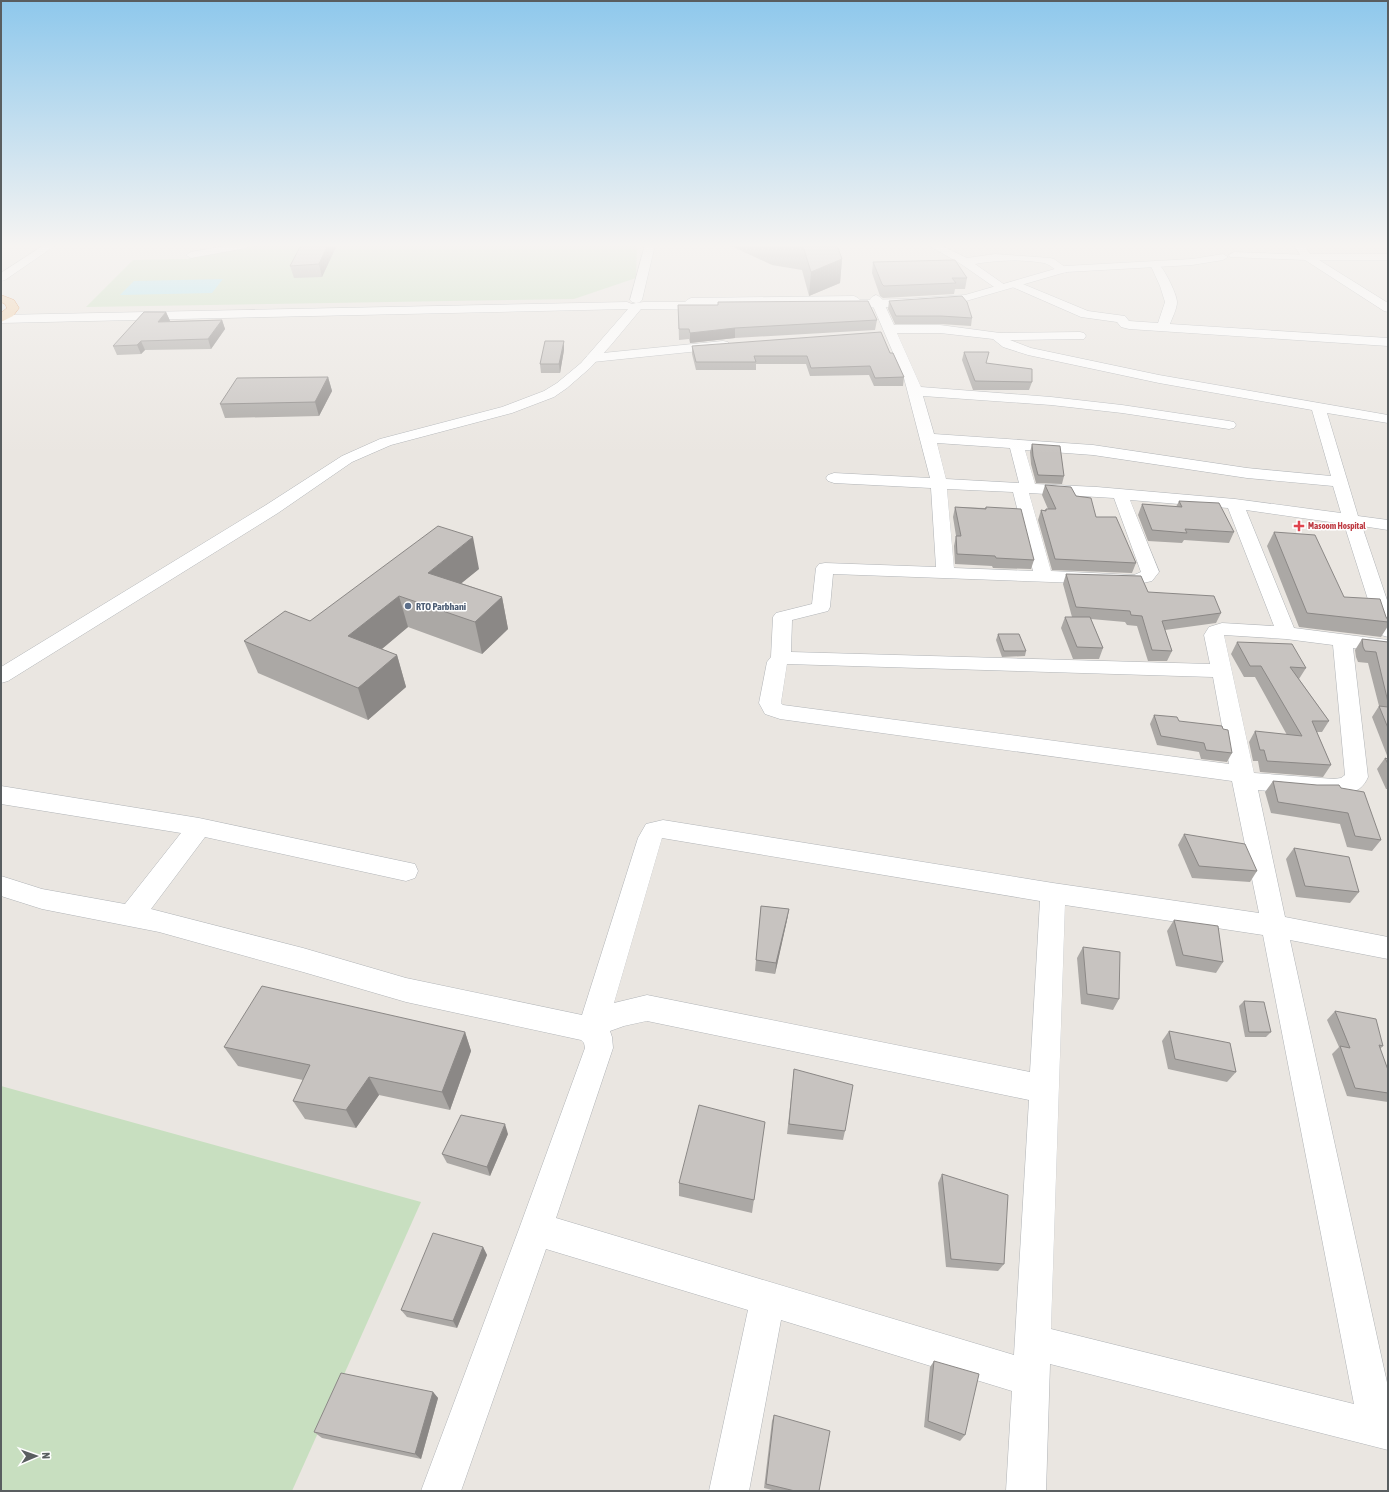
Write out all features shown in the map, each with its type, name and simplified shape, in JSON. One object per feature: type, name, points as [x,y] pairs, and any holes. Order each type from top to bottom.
[{"type":"street","points":[[4,316],[68,315]]},
{"type":"street","points":[[1,676],[282,503],[346,460],[367,448],[435,428],[479,419],[529,403],[547,395],[564,384],[593,358],[628,315]]},
{"type":"street","points":[[880,315],[885,333],[911,378],[928,438],[939,483],[945,572]]},
{"type":"street","points":[[1090,315],[1121,319],[1125,324],[1129,325],[1388,342]]},
{"type":"street","points":[[1163,328],[1167,315]]},
{"type":"street","points":[[885,333],[940,329],[998,336],[1080,336]]},
{"type":"street","points":[[998,336],[1006,344],[1028,351],[1087,364],[1159,379],[1388,419]]},
{"type":"street","points":[[593,358],[735,344]]},
{"type":"street","points":[[915,391],[1051,401],[1122,409],[1229,425]]},
{"type":"street","points":[[1319,408],[1351,520],[1388,631]]},
{"type":"street","points":[[928,438],[1093,450],[1247,473],[1340,482]]},
{"type":"street","points":[[1016,444],[1043,576]]},
{"type":"street","points":[[834,478],[1120,494],[1235,504],[1388,525]]},
{"type":"street","points":[[1120,494],[1150,572],[1146,577],[1134,580],[825,568],[821,607],[782,617],[781,659],[777,662],[770,703],[772,708],[780,712],[1242,777],[1334,787],[1345,786],[1357,777],[1342,640]]},
{"type":"street","points":[[1235,504],[1286,633]]},
{"type":"street","points":[[1032,1342],[1383,1430],[1273,926],[1214,635],[1216,631],[1222,629],[1286,633],[1388,646]]},
{"type":"street","points":[[781,659],[1221,671]]},
{"type":"street","points":[[1,795],[199,827],[406,871]]},
{"type":"street","points":[[131,916],[199,827]]},
{"type":"street","points":[[441,1491],[536,1229],[599,1048],[598,1037],[591,1026],[650,838],[654,830],[663,829],[1053,893],[1273,926],[1388,948]]},
{"type":"street","points":[[1,886],[42,899],[159,921],[406,990],[591,1026],[636,1009],[647,1008],[1044,1089]]},
{"type":"street","points":[[1026,1491],[1053,893]]},
{"type":"street","points":[[536,1229],[1031,1378]]},
{"type":"street","points":[[729,1491],[768,1298]]},
{"type":"green space","points":[[1,1086],[421,1202],[292,1491],[1,1491]]},
{"type":"building","points":[[142,315],[164,315],[158,322],[222,320],[208,339],[141,341],[137,345],[113,346]]},
{"type":"building","points":[[678,315],[874,315],[877,320],[735,328],[690,333],[689,329],[679,329]]},
{"type":"building","points":[[895,315],[971,315],[972,318],[941,316],[896,316]]},
{"type":"building","points":[[881,332],[890,353],[893,353],[904,377],[875,378],[870,366],[811,368],[807,356],[754,356],[756,362],[696,362],[692,346]]},
{"type":"building","points":[[545,341],[564,341],[559,364],[540,364]]},
{"type":"building","points":[[964,352],[989,352],[986,363],[1032,369],[1032,382],[975,381]]},
{"type":"building","points":[[328,377],[315,402],[220,404],[237,378]]},
{"type":"building","points":[[1032,444],[1060,446],[1064,476],[1038,475],[1033,456]]},
{"type":"building","points":[[1045,485],[1071,487],[1076,496],[1091,498],[1096,517],[1116,517],[1136,563],[1055,559],[1041,510],[1046,511],[1046,509],[1056,509]]},
{"type":"building","points":[[1179,501],[1219,503],[1234,532],[1185,529],[1187,533],[1152,530],[1142,504],[1182,507]]},
{"type":"building","points":[[955,507],[1021,509],[1034,560],[957,554],[956,536],[961,536]]},
{"type":"building","points":[[438,526],[473,537],[428,573],[502,597],[475,622],[399,596],[348,636],[397,655],[358,688],[244,641],[285,611],[310,621]]},
{"type":"building","points":[[1274,532],[1315,535],[1344,597],[1380,599],[1388,622],[1307,613]]},
{"type":"building","points":[[1066,574],[1141,576],[1148,592],[1214,596],[1221,613],[1162,621],[1172,651],[1152,650],[1142,616],[1131,615],[1130,611],[1076,607]]},
{"type":"building","points":[[1065,617],[1090,617],[1103,648],[1077,647]]},
{"type":"building","points":[[998,634],[1019,634],[1026,651],[1004,651]]},
{"type":"building","points":[[1362,639],[1388,642],[1388,702],[1376,652],[1365,651]]},
{"type":"building","points":[[1237,642],[1292,644],[1306,668],[1290,667],[1329,721],[1312,721],[1331,765],[1267,761],[1264,750],[1260,750],[1255,731],[1302,736],[1261,666],[1250,666]]},
{"type":"building","points":[[1379,706],[1388,707],[1388,728]]},
{"type":"building","points":[[1154,715],[1177,717],[1179,721],[1222,726],[1223,729],[1228,730],[1232,753],[1206,750],[1204,743],[1161,736]]},
{"type":"building","points":[[1273,781],[1317,785],[1339,785],[1341,788],[1364,792],[1381,840],[1355,836],[1348,813],[1278,802]]},
{"type":"building","points":[[1184,834],[1245,844],[1257,871],[1199,866]]},
{"type":"building","points":[[1294,848],[1349,857],[1359,892],[1305,886]]},
{"type":"building","points":[[761,906],[789,909],[776,963],[756,960]]},
{"type":"building","points":[[1174,920],[1218,926],[1223,962],[1183,955]]},
{"type":"building","points":[[1083,947],[1120,952],[1119,999],[1087,994]]},
{"type":"building","points":[[262,986],[465,1032],[442,1092],[369,1077],[346,1110],[293,1101],[310,1065],[224,1047]]},
{"type":"building","points":[[1244,1001],[1264,1002],[1271,1032],[1249,1032]]},
{"type":"building","points":[[1335,1011],[1376,1019],[1383,1046],[1379,1045],[1388,1070],[1388,1093],[1355,1088],[1340,1046],[1350,1048]]},
{"type":"building","points":[[1169,1031],[1230,1043],[1236,1072],[1175,1059]]},
{"type":"building","points":[[794,1069],[853,1085],[845,1131],[789,1124]]},
{"type":"building","points":[[699,1105],[765,1122],[754,1200],[679,1183]]},
{"type":"building","points":[[461,1115],[505,1124],[487,1167],[442,1154]]},
{"type":"building","points":[[942,1174],[1008,1195],[1004,1264],[951,1259]]},
{"type":"building","points":[[433,1233],[483,1247],[453,1321],[401,1310]]},
{"type":"building","points":[[934,1361],[979,1374],[965,1435],[928,1421]]},
{"type":"building","points":[[341,1373],[433,1392],[415,1454],[314,1432]]},
{"type":"building","points":[[774,1415],[830,1431],[819,1491],[795,1491],[766,1484]]},
{"type":"place","name":"Masoom Hospital","points":[[1299,526]]},
{"type":"place","name":"RTO Parbhani","points":[[408,606]]}]
